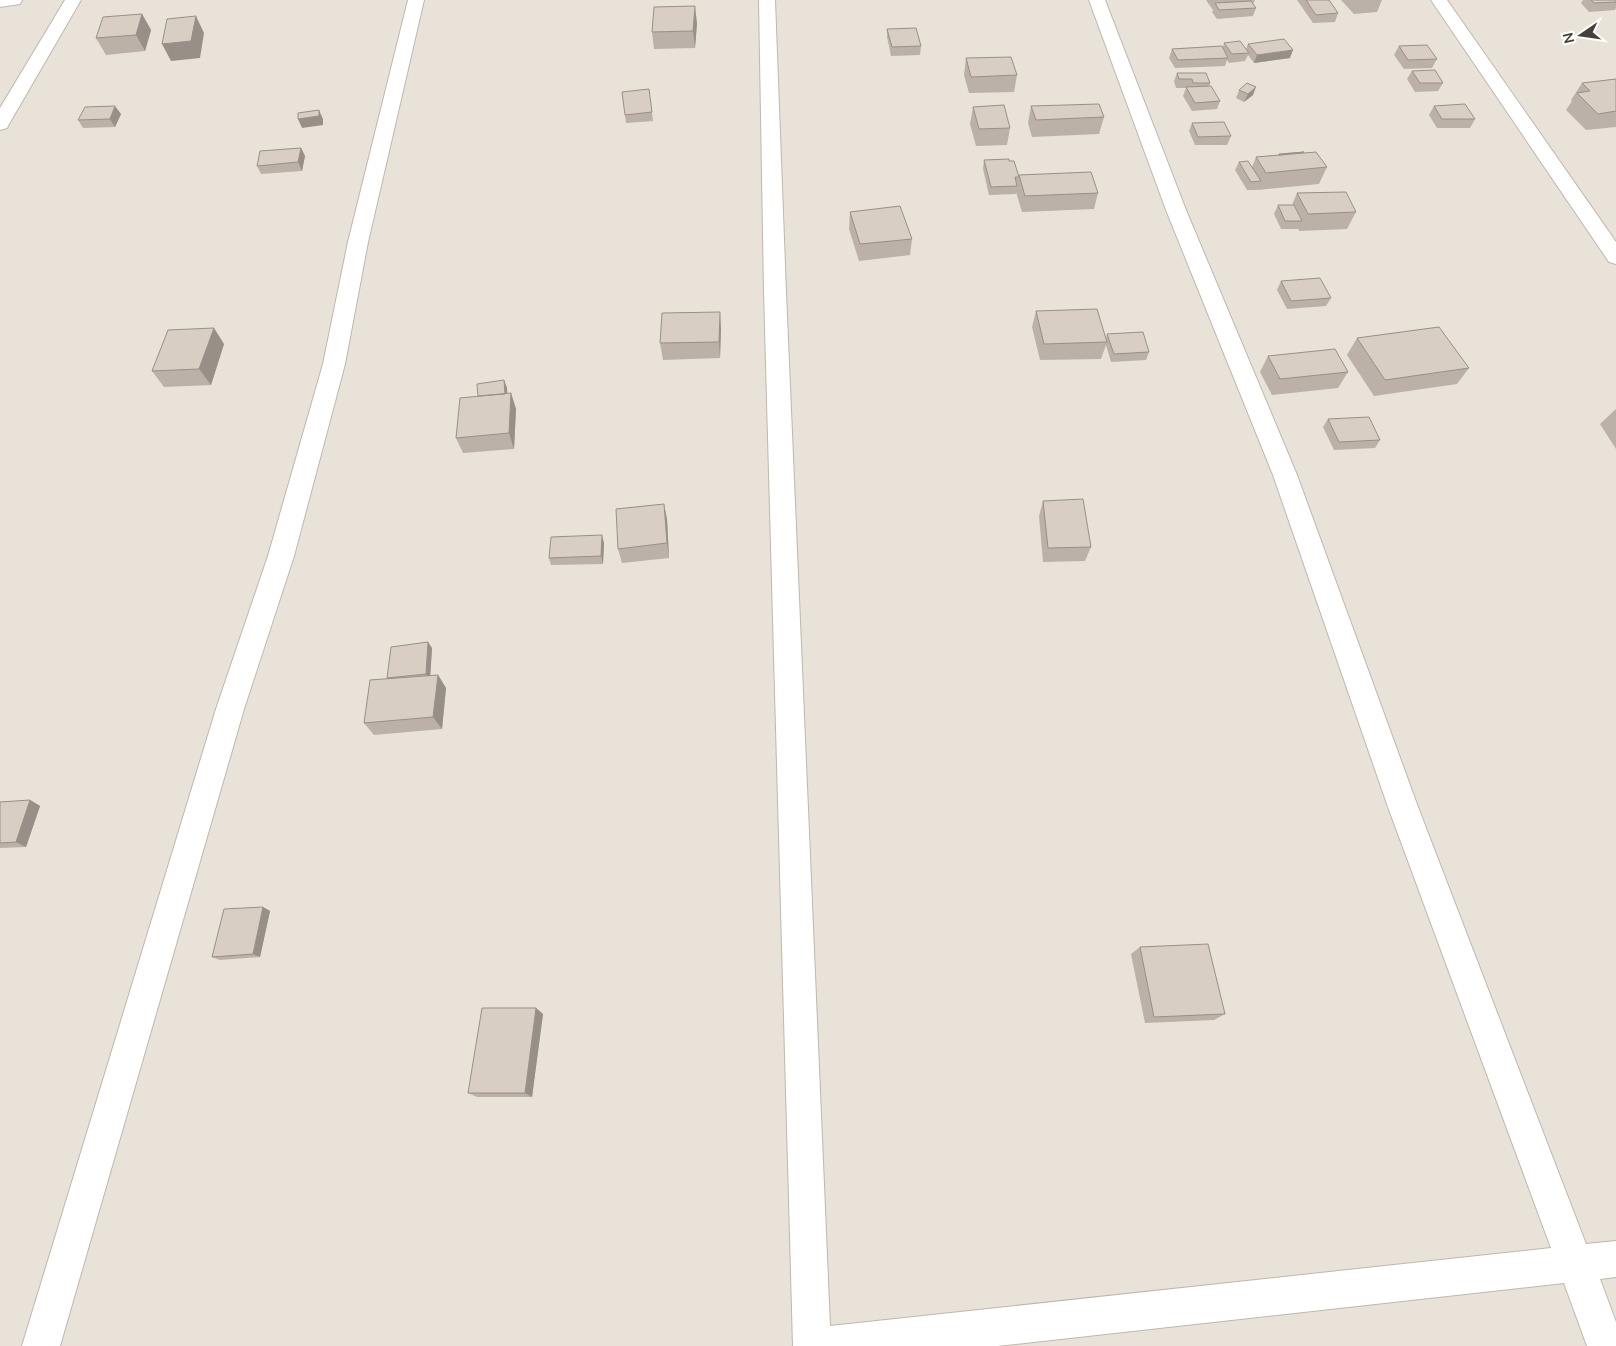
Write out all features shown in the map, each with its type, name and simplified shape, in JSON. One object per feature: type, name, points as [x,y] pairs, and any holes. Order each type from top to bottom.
[{"type":"street","points":[[0,2],[14,0]]},
{"type":"street","points":[[0,124],[73,0]]},
{"type":"street","points":[[41,1346],[230,710],[281,556],[324,402],[334,364],[360,233],[416,0]]},
{"type":"street","points":[[767,0],[775,312],[812,1346]]},
{"type":"street","points":[[1097,0],[1176,210],[1285,475],[1403,807],[1573,1264],[1606,1346]]},
{"type":"street","points":[[1439,0],[1616,257]]},
{"type":"street","points":[[824,1346],[1616,1260]]},
{"type":"shaded area","points":[[0,0],[1616,0],[1616,1346],[0,1346]]},
{"type":"building","points":[[1306,0],[1329,0],[1338,13],[1316,15]]},
{"type":"building","points":[[1591,0],[1616,0],[1616,2],[1594,3]]},
{"type":"building","points":[[1251,1],[1256,8],[1219,10],[1215,3]]},
{"type":"building","points":[[695,6],[693,31],[652,32],[654,7]]},
{"type":"building","points":[[142,14],[136,35],[96,38],[103,17]]},
{"type":"building","points":[[196,16],[191,41],[162,44],[167,19]]},
{"type":"building","points":[[916,28],[921,46],[892,47],[887,29]]},
{"type":"building","points":[[1284,39],[1293,50],[1257,55],[1248,44]]},
{"type":"building","points":[[1240,41],[1249,53],[1232,54],[1224,43]]},
{"type":"building","points":[[1427,45],[1437,59],[1408,60],[1399,46]]},
{"type":"building","points":[[1222,46],[1228,58],[1178,60],[1172,49]]},
{"type":"building","points":[[1011,57],[1017,75],[971,77],[966,58]]},
{"type":"building","points":[[1435,70],[1443,83],[1420,83],[1412,71]]},
{"type":"building","points":[[1177,73],[1206,73],[1210,83],[1193,83],[1192,79],[1179,79]]},
{"type":"building","points":[[1616,79],[1616,111],[1598,114],[1577,93],[1590,91],[1582,83]]},
{"type":"building","points":[[1247,83],[1256,87],[1248,94],[1239,90]]},
{"type":"building","points":[[1211,86],[1220,101],[1195,103],[1186,87]]},
{"type":"building","points":[[649,89],[652,112],[625,115],[622,92]]},
{"type":"building","points":[[1099,104],[1104,117],[1036,120],[1031,106]]},
{"type":"building","points":[[1465,104],[1475,119],[1442,119],[1434,106]]},
{"type":"building","points":[[1004,105],[1010,128],[979,129],[973,107]]},
{"type":"building","points":[[115,106],[110,119],[78,120],[85,107]]},
{"type":"building","points":[[319,110],[319,116],[298,119],[298,113]]},
{"type":"building","points":[[1224,122],[1231,136],[1198,137],[1192,123]]},
{"type":"building","points":[[301,148],[298,162],[257,166],[260,151]]},
{"type":"building","points":[[1316,152],[1327,167],[1266,173],[1256,157]]},
{"type":"building","points":[[1009,159],[1009,161],[1014,161],[1019,177],[1015,177],[1017,186],[991,187],[984,160]]},
{"type":"building","points":[[1248,161],[1261,181],[1251,182],[1239,162]]},
{"type":"building","points":[[1091,172],[1098,193],[1025,196],[1019,175]]},
{"type":"building","points":[[1346,192],[1356,212],[1308,214],[1297,193]]},
{"type":"building","points":[[1278,205],[1294,205],[1302,221],[1285,221]]},
{"type":"building","points":[[900,206],[912,239],[860,244],[850,212]]},
{"type":"building","points":[[1320,278],[1331,298],[1291,301],[1281,281]]},
{"type":"building","points":[[1097,309],[1107,342],[1044,344],[1036,311]]},
{"type":"building","points":[[720,312],[719,342],[660,343],[662,313]]},
{"type":"building","points":[[1439,327],[1469,368],[1385,380],[1357,338]]},
{"type":"building","points":[[214,328],[199,369],[152,371],[168,330]]},
{"type":"building","points":[[1143,332],[1149,352],[1114,354],[1107,334]]},
{"type":"building","points":[[1335,349],[1348,372],[1280,379],[1268,356]]},
{"type":"building","points":[[504,380],[505,394],[478,396],[477,384]]},
{"type":"building","points":[[511,393],[509,433],[456,438],[460,398]]},
{"type":"building","points":[[1369,417],[1380,440],[1339,442],[1328,419]]},
{"type":"building","points":[[1083,499],[1091,547],[1048,548],[1043,501]]},
{"type":"building","points":[[664,504],[667,543],[618,549],[616,509]]},
{"type":"building","points":[[602,535],[601,556],[549,558],[551,537]]},
{"type":"building","points":[[428,642],[426,674],[387,678],[391,647]]},
{"type":"building","points":[[438,675],[433,717],[364,723],[370,680]]},
{"type":"building","points":[[30,800],[16,842],[0,843],[0,802]]},
{"type":"building","points":[[263,907],[253,954],[212,957],[224,909]]},
{"type":"building","points":[[1208,944],[1225,1014],[1154,1017],[1140,947]]},
{"type":"building","points":[[482,1008],[536,1008],[525,1093],[468,1093]]}]
